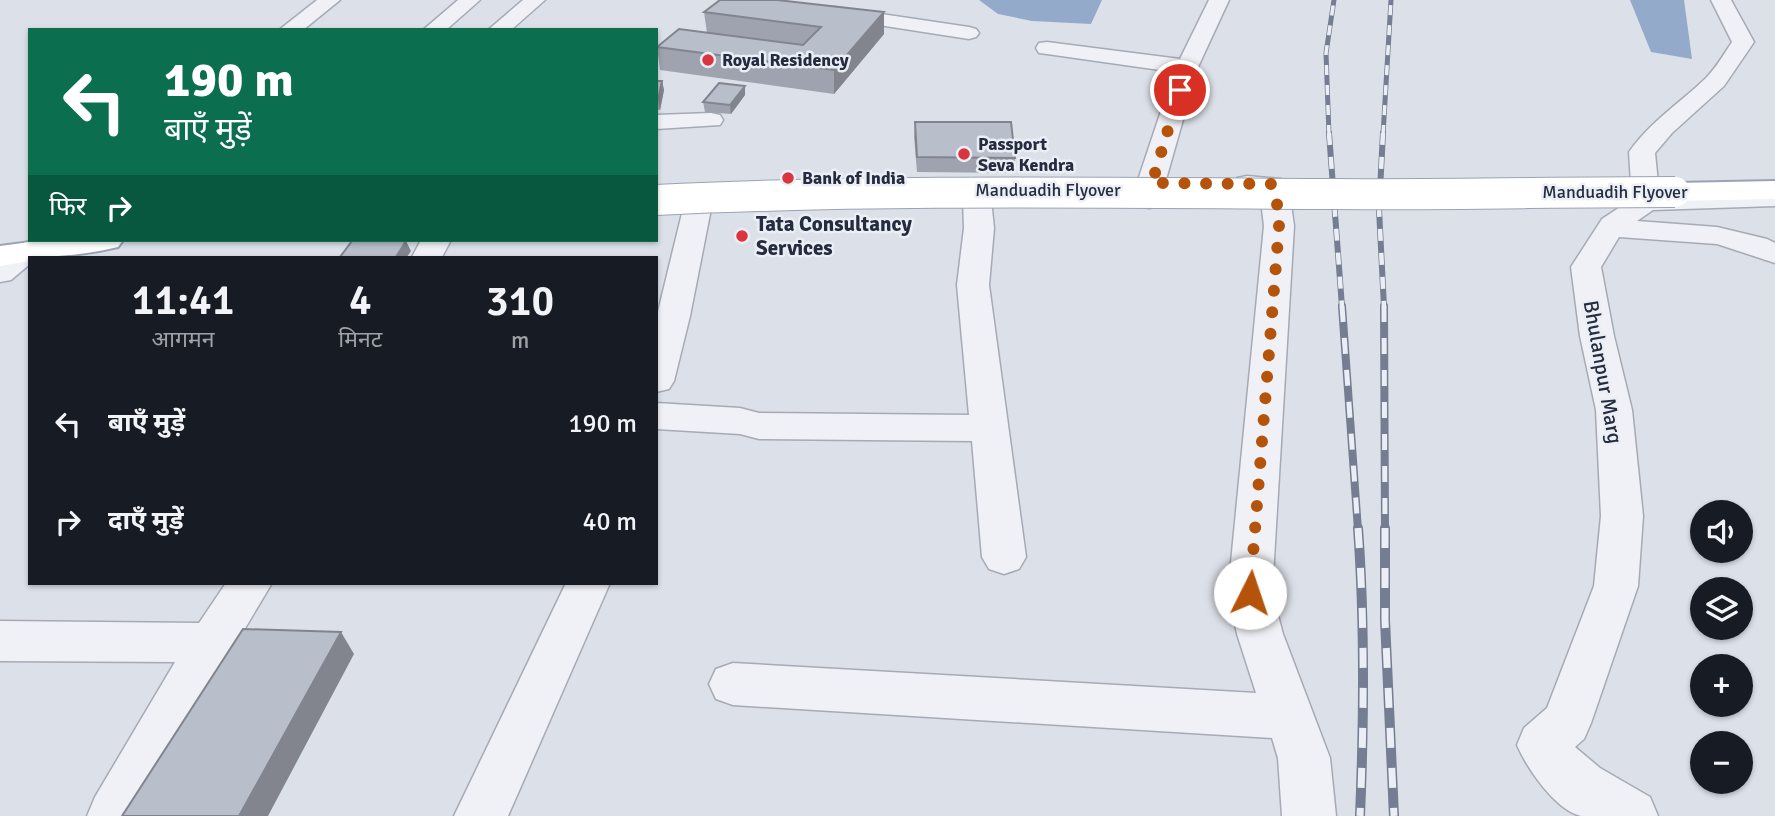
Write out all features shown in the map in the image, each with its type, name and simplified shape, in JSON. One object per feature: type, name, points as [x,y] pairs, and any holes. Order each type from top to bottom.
[{"type":"main road","name":"Manduadih Flyover","points":[[658,200],[966,190],[1287,194],[1775,190]]},
{"type":"main road","points":[[14,248],[84,242]]},
{"type":"street","points":[[292,28],[330,0]]},
{"type":"street","points":[[435,28],[470,0]]},
{"type":"street","points":[[500,28],[535,0]]},
{"type":"street","points":[[1150,191],[1187,67],[1219,0]]},
{"type":"street","points":[[1721,0],[1743,42],[1716,81],[1663,128],[1642,152],[1646,202],[1775,198]]},
{"type":"street","points":[[825,7],[969,33]]},
{"type":"street","points":[[1047,48],[1187,67]]},
{"type":"street","points":[[658,122],[711,120]]},
{"type":"street","points":[[658,191],[833,184],[1150,191],[1277,204],[1279,226],[1250,593],[1260,634],[1304,758],[1309,816]]},
{"type":"street","points":[[658,212],[1150,191]]},
{"type":"street","points":[[977,200],[979,228],[973,285],[1004,557]]},
{"type":"street","name":"Bhulanpur Marg","points":[[1631,816],[1605,802],[1550,761],[1542,745],[1566,723],[1616,586],[1622,516],[1614,410],[1597,336],[1586,267],[1611,228],[1646,202]]},
{"type":"street","points":[[658,374],[674,316],[697,209]]},
{"type":"street","points":[[1611,228],[1734,239],[1758,245],[1775,254]]},
{"type":"street","points":[[0,273],[14,248]]},
{"type":"street","points":[[658,416],[740,421],[759,426],[988,428]]},
{"type":"street","points":[[114,816],[211,643],[249,585]]},
{"type":"street","points":[[481,816],[587,585]]},
{"type":"street","points":[[0,640],[211,643]]},
{"type":"street","points":[[733,684],[1290,717]]},
{"type":"water","points":[[979,0],[1102,0],[1091,24],[1032,21],[998,14]]},
{"type":"water","points":[[1630,0],[1684,0],[1692,59],[1651,52]]},
{"type":"building","points":[[720,0],[777,0],[884,12],[834,70],[658,47],[679,29],[803,45],[821,27],[704,12]]},
{"type":"building","points":[[658,81],[662,81],[658,100]]},
{"type":"building","points":[[719,83],[745,86],[730,105],[703,102]]},
{"type":"building","points":[[915,122],[1011,122],[1015,158],[917,157]]},
{"type":"building","points":[[351,242],[405,242],[397,256],[341,256]]},
{"type":"building","points":[[243,629],[341,632],[239,816],[122,816]]},
{"type":"railway","points":[[1329,135],[1326,53],[1334,0]]},
{"type":"railway","points":[[1383,135],[1391,0]]},
{"type":"railway","points":[[1329,133],[1342,307]]},
{"type":"railway","points":[[1383,133],[1379,209],[1384,307]]},
{"type":"railway","points":[[1342,306],[1358,530]]},
{"type":"railway","points":[[1384,306],[1385,530]]},
{"type":"railway","points":[[1358,528],[1363,672],[1360,816]]},
{"type":"railway","points":[[1385,530],[1385,620],[1394,816]]},
{"type":"place","name":"Royal Residency","points":[[708,60]]},
{"type":"place","name":"Passport Seva Kendra","points":[[964,154]]},
{"type":"place","name":"Bank of India","points":[[788,178]]},
{"type":"place","name":"Tata Consultancy Services","points":[[742,236]]},
{"type":"route","points":[[1180,90],[1152,183],[1271,184],[1277,204],[1279,226],[1250,593]]}]
